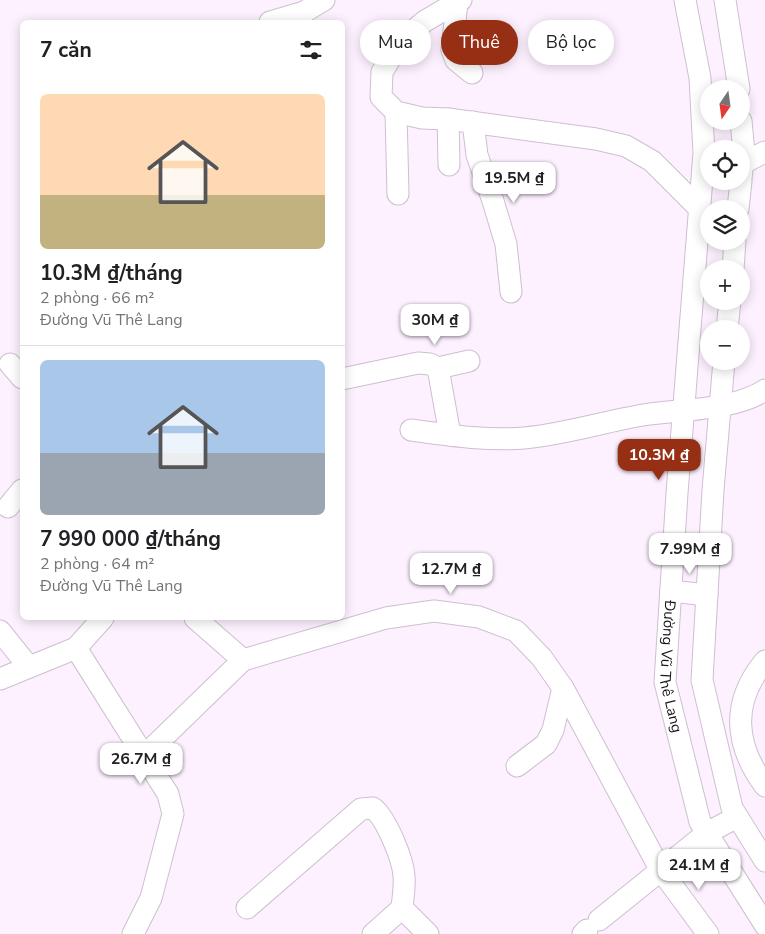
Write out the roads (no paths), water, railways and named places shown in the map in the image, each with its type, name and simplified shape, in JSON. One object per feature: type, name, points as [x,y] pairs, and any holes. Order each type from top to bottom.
[{"type":"street","points":[[277,20],[304,12],[324,0]]},
{"type":"street","name":"Đường Vũ Thê Lang","points":[[685,0],[700,78],[704,140]]},
{"type":"street","points":[[725,0],[738,80]]},
{"type":"street","points":[[459,1],[452,50],[456,60],[472,74]]},
{"type":"street","points":[[459,1],[425,20],[401,41],[382,72],[381,97],[396,112],[422,118],[473,122],[596,139],[626,146],[652,161],[700,209]]},
{"type":"street","points":[[396,112],[398,194]]},
{"type":"street","points":[[448,119],[449,165]]},
{"type":"street","points":[[473,122],[476,155],[496,208],[506,244],[511,292]]},
{"type":"street","points":[[750,165],[765,152]]},
{"type":"street","name":"Đường Vũ Thê Lang","points":[[700,209],[683,410],[665,682],[700,822],[765,925]]},
{"type":"street","points":[[345,378],[418,363],[430,364],[438,368],[469,361]]},
{"type":"street","points":[[438,368],[450,435]]},
{"type":"street","name":"Đường Vũ Thê Lang","points":[[723,370],[702,680],[732,808],[765,861]]},
{"type":"street","points":[[411,430],[482,439],[522,438],[558,434],[644,415],[720,405],[758,394],[765,390]]},
{"type":"street","points":[[8,507],[20,492]]},
{"type":"street","points":[[671,591],[707,594]]},
{"type":"street","points":[[144,756],[243,660],[386,618],[434,612],[479,616],[516,631],[542,658],[563,688],[660,869],[708,934]]},
{"type":"street","points":[[0,679],[76,648],[101,620]]},
{"type":"street","points":[[197,620],[243,660]]},
{"type":"street","points":[[0,631],[29,667]]},
{"type":"street","points":[[76,648],[168,794],[173,814],[151,898],[133,934]]},
{"type":"street","points":[[765,661],[752,677],[741,702],[740,730],[749,758],[765,786]]},
{"type":"street","points":[[517,766],[546,744],[553,730],[563,688]]},
{"type":"street","points":[[247,908],[361,809],[373,808],[381,814],[402,862],[405,876],[402,908],[373,934]]},
{"type":"street","points":[[588,930],[660,869],[707,833],[738,817]]},
{"type":"street","points":[[402,908],[428,934]]}]
